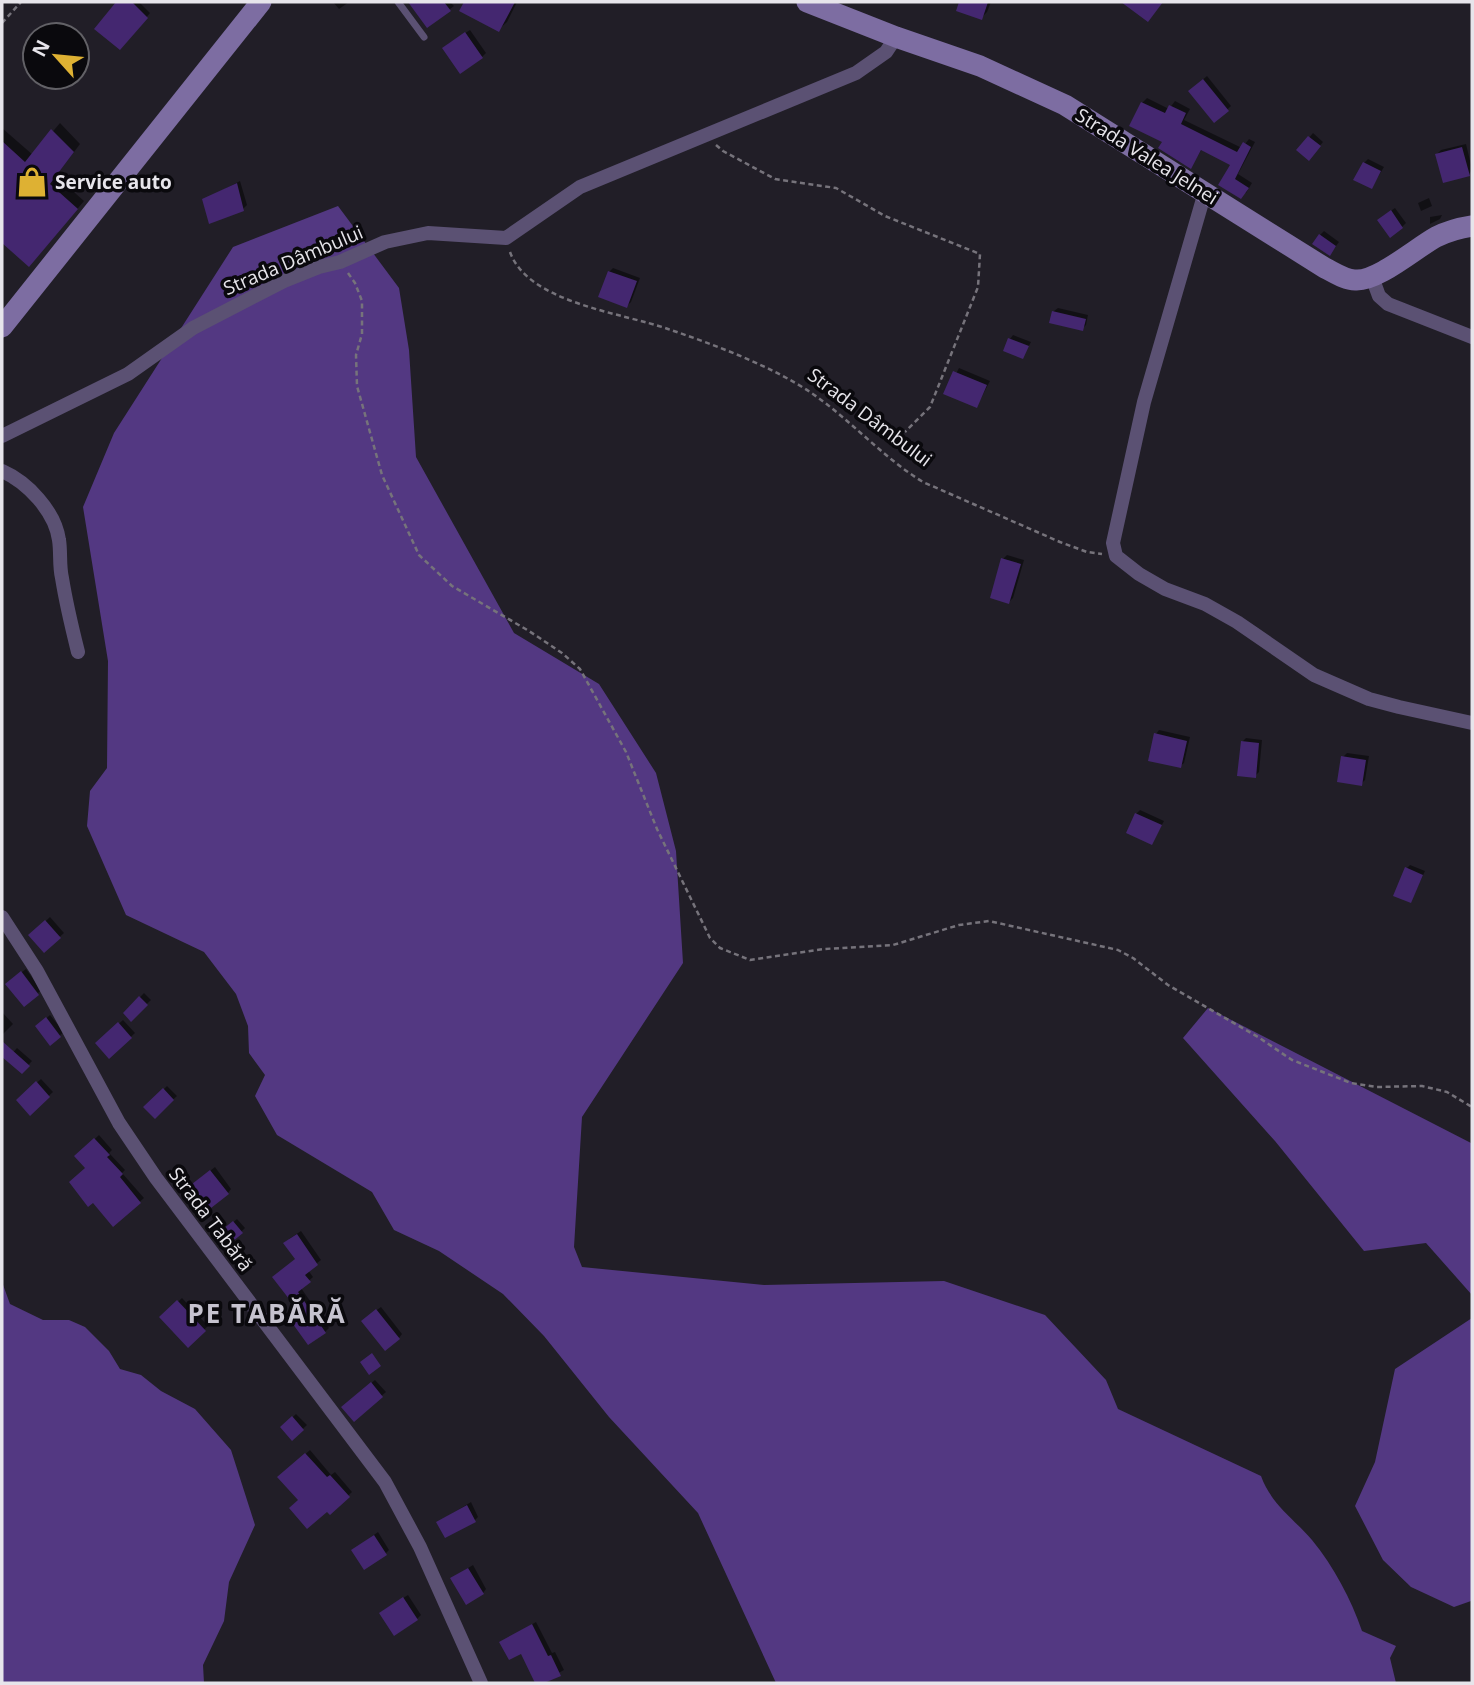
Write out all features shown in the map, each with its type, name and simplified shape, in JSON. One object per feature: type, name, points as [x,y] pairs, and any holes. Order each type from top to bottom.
[{"type":"main road","points":[[2,327],[261,2]]},
{"type":"main road","name":"Strada Valea Jelnei","points":[[807,2],[896,37],[980,65],[1055,100],[1325,268],[1358,281],[1372,277]]},
{"type":"main road","points":[[1372,277],[1436,237],[1472,226]]},
{"type":"street","points":[[506,238],[580,187],[856,73],[886,52],[896,37]]},
{"type":"street","points":[[1205,192],[1144,402],[1113,543],[1116,556],[1139,574],[1227,616],[1314,675],[1345,690],[1399,708],[1472,723]]},
{"type":"street","name":"Strada Dâmbului","points":[[2,436],[128,374],[193,328],[254,295],[318,267],[340,262],[385,242],[428,233],[506,238]]},
{"type":"street","points":[[1372,277],[1379,296],[1388,304],[1472,337]]},
{"type":"street","points":[[2,471],[13,476],[29,490],[51,516],[59,538],[60,569],[78,652]]},
{"type":"street","name":"Strada Tabără","points":[[2,917],[37,971],[118,1123],[156,1178],[385,1482],[420,1548],[481,1683]]},
{"type":"lane","points":[[398,2],[424,37]]},
{"type":"path","points":[[2,23],[21,2]]},
{"type":"path","points":[[707,135],[723,151],[775,179],[836,188],[885,216],[980,254],[978,288],[930,407],[905,432]]},
{"type":"path","name":"Strada Dâmbului","points":[[506,238],[517,265],[549,291],[573,301],[666,328],[755,364],[808,391],[842,415],[906,471],[957,498],[1060,542],[1087,552],[1116,556]]},
{"type":"path","points":[[340,262],[355,283],[362,301],[362,334],[356,355],[357,386],[382,475],[419,555],[452,586],[529,631],[580,669],[626,752],[657,829],[710,938],[719,948],[750,960],[824,949],[893,945],[959,925],[989,921],[1118,950],[1168,985],[1292,1060],[1351,1083],[1377,1087],[1423,1086],[1447,1092],[1472,1107]]},
{"type":"shaded area","points":[[338,206],[399,288],[409,350],[416,457],[514,633],[599,684],[656,773],[676,851],[683,963],[582,1117],[574,1247],[582,1267],[764,1285],[944,1281],[1045,1315],[1106,1380],[1118,1409],[1261,1476],[1277,1503],[1328,1561],[1353,1607],[1362,1631],[1396,1646],[1390,1658],[1396,1683],[776,1683],[698,1513],[609,1417],[544,1336],[503,1294],[439,1251],[394,1230],[372,1192],[277,1135],[255,1096],[265,1075],[249,1053],[248,1026],[236,994],[204,952],[126,915],[87,826],[90,791],[107,768],[108,661],[83,507],[114,433],[233,247]]},
{"type":"shaded area","points":[[1208,1008],[1471,1143],[1472,1295],[1426,1243],[1364,1251],[1275,1141],[1183,1038]]},
{"type":"shaded area","points":[[2,1282],[10,1304],[43,1320],[69,1320],[85,1327],[109,1351],[120,1369],[141,1375],[161,1391],[195,1409],[231,1450],[255,1525],[229,1582],[224,1621],[203,1665],[204,1683],[2,1683]]},
{"type":"shaded area","points":[[1472,1318],[1472,1599],[1454,1607],[1411,1587],[1383,1560],[1355,1506],[1375,1462],[1395,1369]]},
{"type":"building","points":[[116,2],[132,2],[148,18],[120,50],[94,29]]},
{"type":"building","points":[[408,2],[444,2],[451,11],[427,28]]},
{"type":"building","points":[[464,2],[515,2],[499,32],[459,11]]},
{"type":"building","points":[[959,2],[988,2],[982,20],[956,11]]},
{"type":"building","points":[[1121,2],[1163,2],[1148,22]]},
{"type":"building","points":[[465,32],[483,58],[460,74],[442,48]]},
{"type":"building","points":[[1203,79],[1229,111],[1214,123],[1188,91]]},
{"type":"building","points":[[1141,102],[1165,113],[1169,105],[1186,113],[1181,124],[1237,152],[1243,142],[1251,147],[1235,179],[1249,188],[1241,199],[1218,185],[1230,165],[1201,150],[1191,169],[1158,148],[1162,142],[1129,126]]},
{"type":"building","points":[[51,129],[74,152],[50,184],[78,209],[29,267],[2,243],[2,141],[25,162]]},
{"type":"building","points":[[1308,136],[1321,146],[1309,161],[1296,150]]},
{"type":"building","points":[[1462,147],[1470,176],[1443,183],[1435,154]]},
{"type":"building","points":[[1363,162],[1381,171],[1372,189],[1353,180]]},
{"type":"building","points":[[237,183],[244,211],[209,224],[202,199]]},
{"type":"building","points":[[1391,210],[1403,228],[1390,238],[1377,220]]},
{"type":"building","points":[[1319,234],[1336,246],[1330,256],[1312,244]]},
{"type":"building","points":[[608,271],[637,281],[627,308],[598,297]]},
{"type":"building","points":[[1052,311],[1086,319],[1083,331],[1049,323]]},
{"type":"building","points":[[1008,338],[1029,346],[1023,359],[1003,351]]},
{"type":"building","points":[[953,371],[987,385],[977,408],[943,394]]},
{"type":"building","points":[[1001,558],[1021,564],[1009,604],[990,598]]},
{"type":"building","points":[[1154,733],[1187,741],[1181,768],[1148,761]]},
{"type":"building","points":[[1241,741],[1259,743],[1256,778],[1237,776]]},
{"type":"building","points":[[1341,756],[1366,760],[1362,786],[1337,782]]},
{"type":"building","points":[[1135,813],[1162,825],[1152,845],[1126,833]]},
{"type":"building","points":[[1405,867],[1423,875],[1411,903],[1393,896]]},
{"type":"building","points":[[45,920],[61,938],[44,953],[28,935]]},
{"type":"building","points":[[21,971],[39,995],[24,1007],[5,984]]},
{"type":"building","points":[[139,996],[148,1005],[131,1022],[123,1013]]},
{"type":"building","points":[[46,1017],[61,1037],[50,1046],[35,1026]]},
{"type":"building","points":[[118,1022],[132,1038],[109,1059],[95,1043]]},
{"type":"building","points":[[2,1041],[30,1066],[22,1074],[2,1057]]},
{"type":"building","points":[[36,1081],[50,1097],[30,1116],[16,1100]]},
{"type":"building","points":[[163,1088],[174,1100],[155,1119],[143,1107]]},
{"type":"building","points":[[94,1138],[110,1155],[107,1157],[123,1174],[120,1177],[141,1203],[113,1227],[93,1203],[88,1207],[69,1182],[85,1168],[74,1156]]},
{"type":"building","points":[[210,1170],[229,1194],[202,1215],[183,1191]]},
{"type":"building","points":[[233,1221],[243,1233],[222,1250],[213,1237]]},
{"type":"building","points":[[297,1234],[318,1265],[305,1275],[311,1282],[298,1292],[326,1333],[308,1345],[290,1320],[300,1313],[272,1277],[295,1259],[283,1243]]},
{"type":"building","points":[[177,1300],[206,1331],[188,1348],[159,1317]]},
{"type":"building","points":[[376,1309],[400,1339],[385,1351],[361,1321]]},
{"type":"building","points":[[372,1353],[381,1366],[369,1375],[360,1362]]},
{"type":"building","points":[[371,1382],[383,1397],[354,1422],[341,1407]]},
{"type":"building","points":[[292,1416],[304,1430],[292,1441],[280,1427]]},
{"type":"building","points":[[305,1453],[350,1497],[330,1515],[327,1512],[307,1529],[289,1508],[298,1500],[277,1477]]},
{"type":"building","points":[[467,1505],[476,1522],[445,1538],[436,1522]]},
{"type":"building","points":[[374,1535],[387,1555],[364,1570],[351,1550]]},
{"type":"building","points":[[468,1568],[484,1594],[466,1605],[450,1578]]},
{"type":"building","points":[[403,1597],[418,1620],[394,1636],[379,1613]]},
{"type":"building","points":[[532,1624],[561,1676],[544,1683],[535,1683],[521,1654],[509,1660],[499,1642]]},
{"type":"place","name":"Service auto","points":[[32,182]]},
{"type":"district","name":"PE TABĂRĂ","points":[[267,1314]]}]
